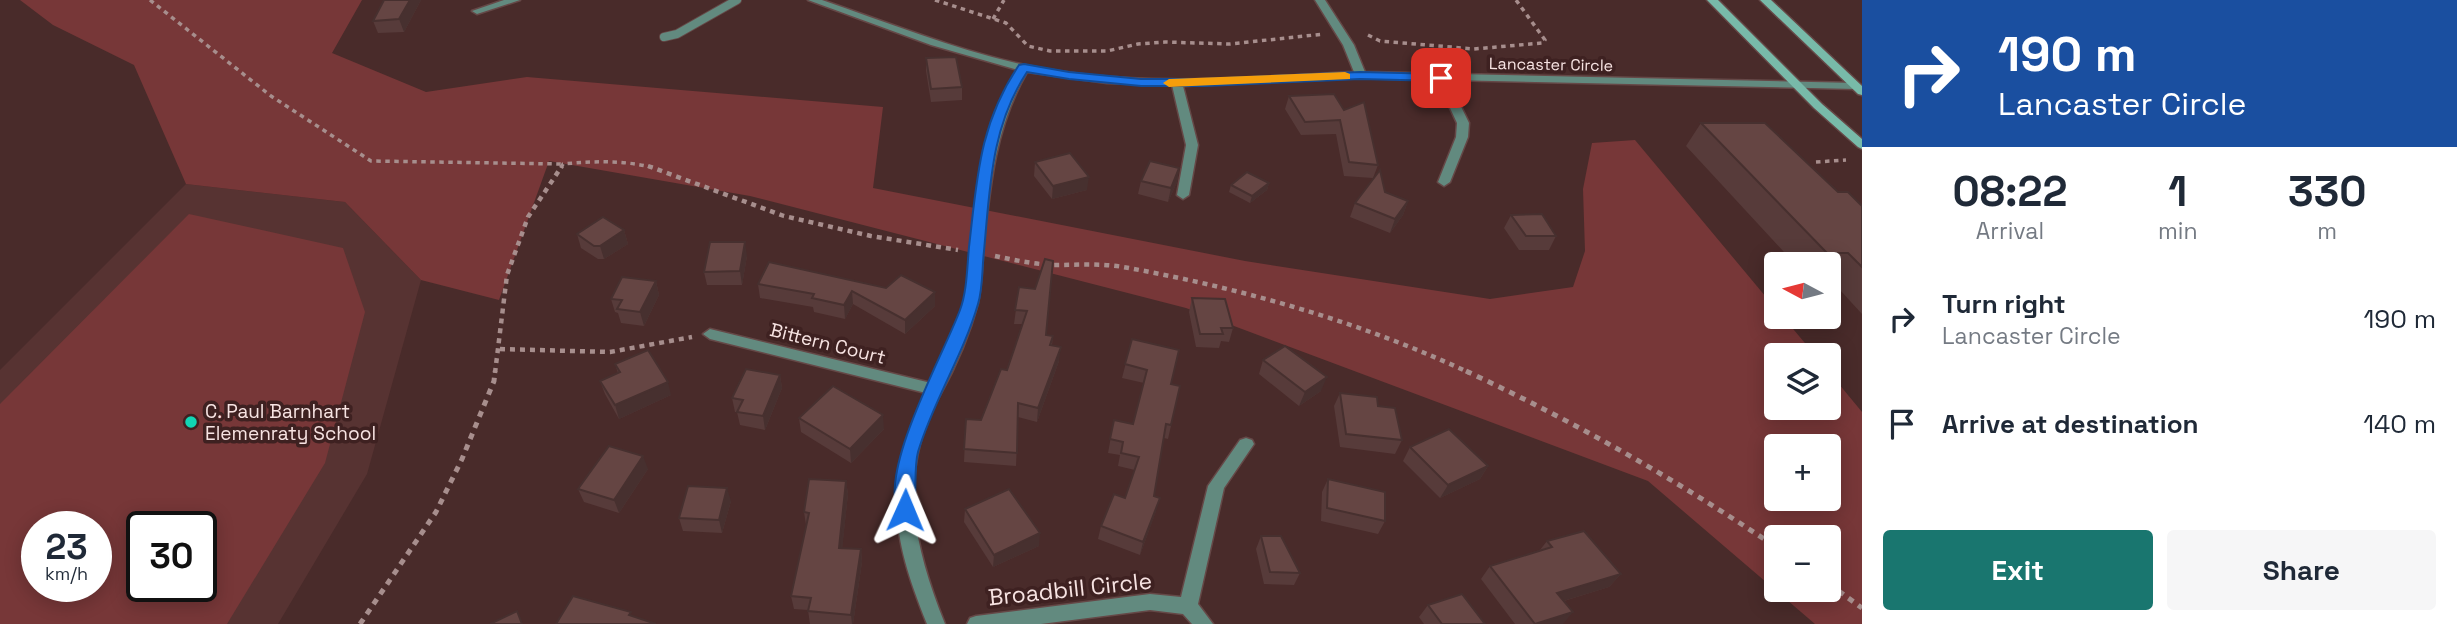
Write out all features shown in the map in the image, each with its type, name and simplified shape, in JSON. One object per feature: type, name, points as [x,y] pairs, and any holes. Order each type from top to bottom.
[{"type":"main road","points":[[1712,0],[1796,85],[1862,145]]},
{"type":"main road","points":[[1765,0],[1859,89]]},
{"type":"street","points":[[477,10],[515,0]]},
{"type":"street","name":"Lancaster Circle","points":[[813,0],[935,43],[1024,68],[1108,80],[1177,83],[1360,75],[1796,85],[1859,89]]},
{"type":"street","points":[[1320,0],[1342,33],[1358,64],[1360,75]]},
{"type":"street","points":[[936,624],[913,567],[904,489],[908,455],[971,301],[987,150],[1007,93],[1024,68]]},
{"type":"street","points":[[1441,78],[1463,123],[1462,138],[1444,182]]},
{"type":"street","points":[[1177,83],[1192,145],[1183,195]]},
{"type":"street","name":"Bittern Court","points":[[710,334],[936,390]]},
{"type":"street","points":[[1205,624],[1188,606],[1216,486],[1246,444]]},
{"type":"street","name":"Broadbill Circle","points":[[976,624],[1150,602],[1188,606]]},
{"type":"lane","points":[[664,37],[677,34],[737,0]]},
{"type":"path","points":[[150,0],[271,96],[371,161],[563,164]]},
{"type":"path","points":[[935,0],[1006,23],[1028,46],[1050,51],[1107,51],[1138,44],[1165,42],[1230,44],[1248,40],[1342,33]]},
{"type":"path","points":[[993,19],[1004,0]]},
{"type":"path","points":[[1368,35],[1380,41],[1474,48],[1542,43],[1545,40],[1516,0]]},
{"type":"path","points":[[1816,162],[1846,160]]},
{"type":"path","points":[[499,349],[610,352],[710,334]]},
{"type":"path","points":[[1841,593],[1862,608]]},
{"type":"shaded area","points":[[20,0],[362,0],[332,53],[426,92],[527,77],[883,107],[873,188],[1245,261],[1490,299],[1573,287],[1585,251],[1583,189],[1592,143],[1635,140],[1764,295],[1764,329],[1793,329],[1805,343],[1764,343],[1764,420],[1841,420],[1841,387],[1862,412],[1862,624],[1815,624],[1789,602],[1841,602],[1841,525],[1764,525],[1764,580],[1648,481],[1186,308],[750,196],[549,161],[499,300],[421,280],[345,202],[186,184],[134,65],[53,25]]},
{"type":"shaded area","name":"C. Paul Barnhart Elemenraty School","points":[[186,184],[345,202],[421,280],[367,474],[278,624],[0,624],[0,370]]},
{"type":"shaded area","name":"C. Paul Barnhart Elemenraty School","points":[[189,214],[343,248],[365,312],[325,463],[227,624],[0,624],[0,404]]},
{"type":"building","points":[[384,0],[410,0],[399,19],[373,21]]},
{"type":"building","points":[[956,57],[962,87],[931,89],[926,58]]},
{"type":"building","points":[[1334,94],[1344,110],[1364,102],[1378,165],[1349,162],[1340,120],[1305,122],[1289,96]]},
{"type":"building","points":[[1701,123],[1765,123],[1838,192],[1848,192],[1862,206],[1862,267],[1848,253],[1826,252]]},
{"type":"building","points":[[1070,153],[1089,177],[1053,186],[1035,162]]},
{"type":"building","points":[[1150,161],[1179,168],[1171,188],[1141,181]]},
{"type":"building","points":[[1380,170],[1385,192],[1408,201],[1395,219],[1355,203]]},
{"type":"building","points":[[1247,172],[1269,183],[1252,196],[1231,185]]},
{"type":"building","points":[[1542,214],[1556,236],[1526,236],[1511,215]]},
{"type":"building","points":[[603,217],[624,230],[600,246],[594,246],[577,234]]},
{"type":"building","points":[[710,242],[745,242],[740,271],[704,272]]},
{"type":"building","points":[[1045,259],[1053,261],[1046,335],[1053,336],[1050,345],[1061,347],[1038,408],[1018,403],[1017,453],[964,449],[966,419],[981,420],[1001,369],[1007,370],[1027,311],[1015,310],[1019,287],[1035,289]]},
{"type":"building","points":[[769,262],[886,288],[901,275],[935,292],[905,320],[852,291],[844,305],[812,298],[814,294],[758,284]]},
{"type":"building","points":[[622,277],[656,281],[640,312],[617,309],[622,300],[611,299]]},
{"type":"building","points":[[1192,298],[1225,299],[1233,328],[1221,328],[1223,334],[1200,334]]},
{"type":"building","points":[[1132,339],[1179,350],[1171,384],[1180,386],[1171,425],[1166,424],[1154,496],[1160,498],[1143,542],[1101,526],[1114,494],[1125,498],[1139,457],[1121,453],[1123,442],[1110,439],[1114,420],[1133,424],[1147,370],[1125,364]]},
{"type":"building","points":[[1285,346],[1327,377],[1305,392],[1263,360]]},
{"type":"building","points":[[648,350],[668,382],[615,405],[600,381],[620,372],[615,364]]},
{"type":"building","points":[[746,369],[780,375],[763,416],[737,412],[743,400],[732,398]]},
{"type":"building","points":[[833,386],[883,415],[850,449],[799,418]]},
{"type":"building","points":[[1340,393],[1377,397],[1378,406],[1395,408],[1402,440],[1346,434]]},
{"type":"building","points":[[1449,429],[1488,466],[1448,485],[1410,447]]},
{"type":"building","points":[[609,446],[643,456],[614,500],[578,489]]},
{"type":"building","points":[[809,479],[846,481],[839,548],[861,549],[851,615],[808,611],[811,598],[791,596],[809,513],[804,512]]},
{"type":"building","points":[[1328,479],[1385,492],[1385,521],[1327,508]]},
{"type":"building","points":[[688,486],[727,488],[719,520],[679,518]]},
{"type":"building","points":[[1009,489],[1040,533],[994,555],[965,509]]},
{"type":"building","points":[[1584,531],[1621,574],[1557,593],[1573,612],[1535,624],[1490,566],[1552,547],[1547,541]]},
{"type":"building","points":[[1261,536],[1281,536],[1300,573],[1270,572]]},
{"type":"building","points":[[1462,594],[1485,624],[1442,624],[1428,605]]},
{"type":"building","points":[[573,596],[631,612],[629,615],[656,624],[556,624]]},
{"type":"building","points":[[517,611],[522,624],[490,624]]},
{"type":"slow traffic","points":[[1169,83],[1345,76]]},
{"type":"place","name":"C. Paul Barnhart Elemenraty School","points":[[191,422]]},
{"type":"route","points":[[905,510],[904,489],[908,455],[923,414],[955,346],[971,301],[987,150],[1007,93],[1024,68],[1069,76],[1141,83],[1205,83],[1360,75],[1441,78]]}]
